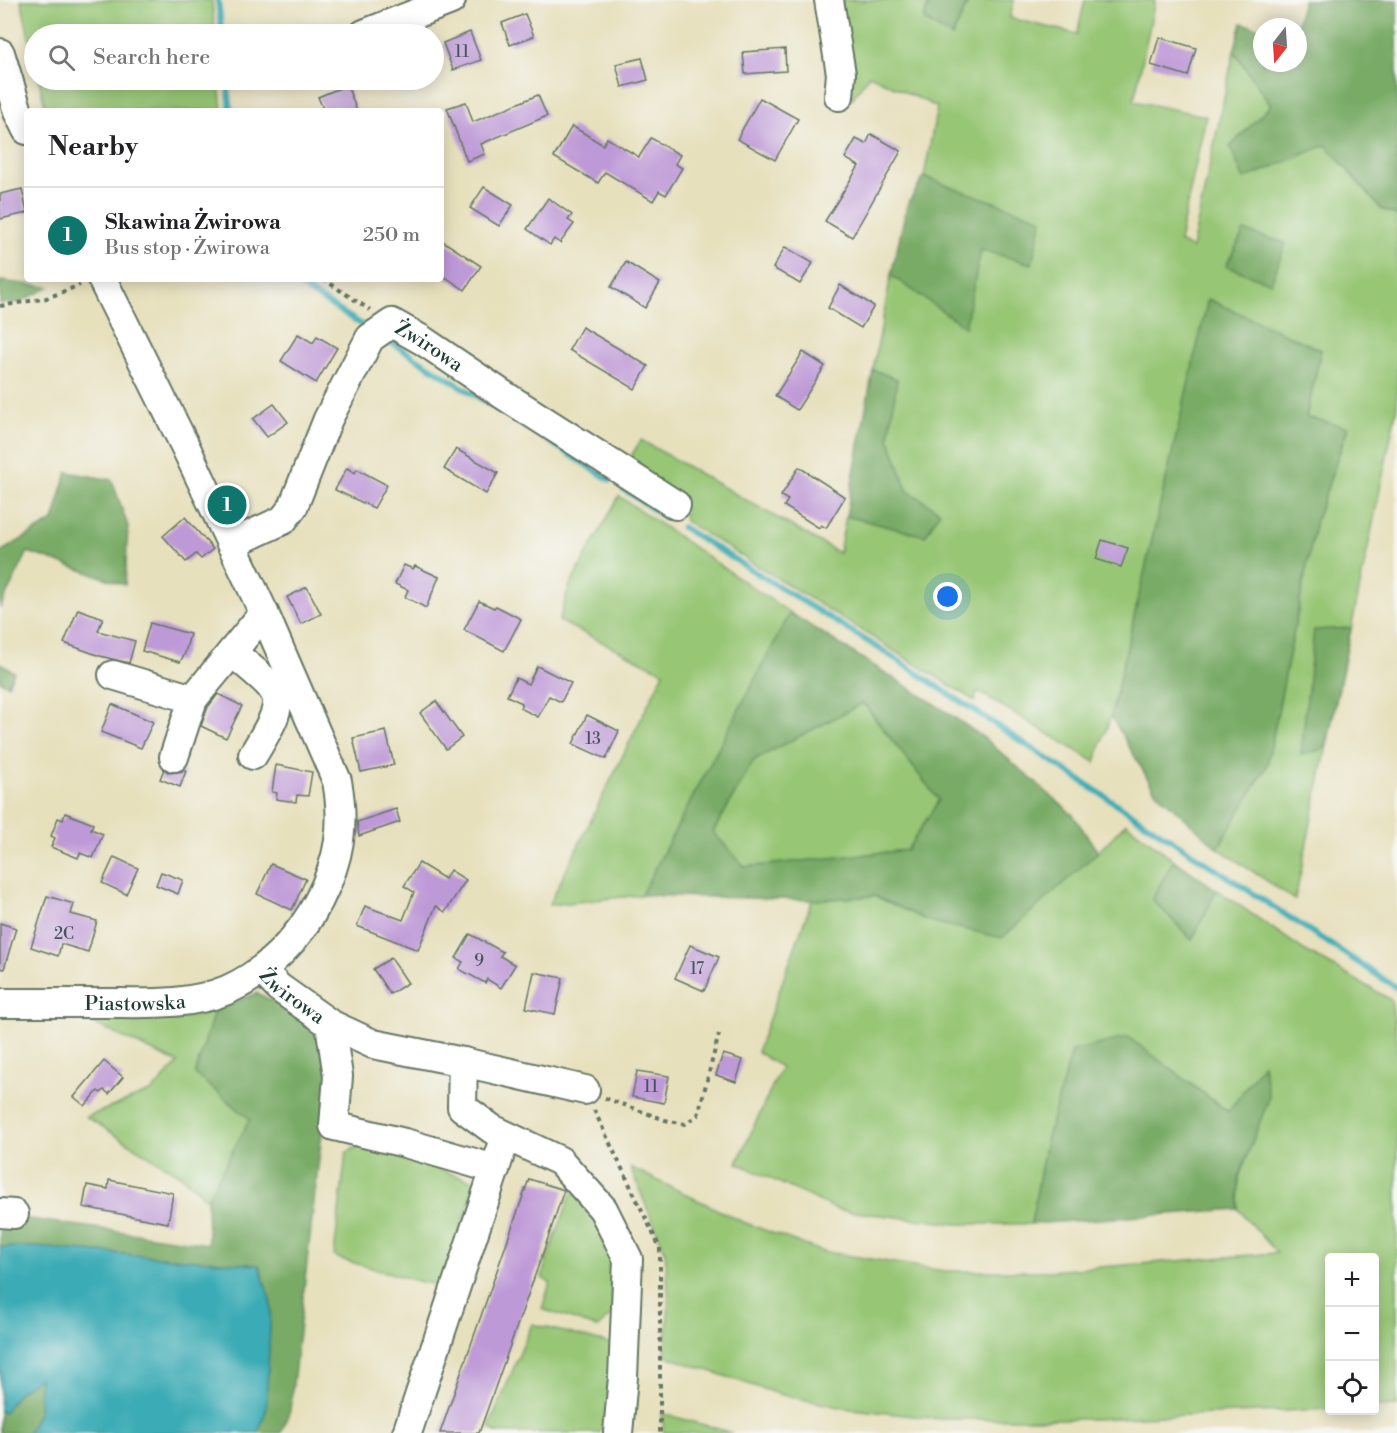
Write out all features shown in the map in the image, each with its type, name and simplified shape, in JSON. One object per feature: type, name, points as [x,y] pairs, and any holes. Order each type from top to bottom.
[{"type":"street","points":[[390,24],[451,0]]},
{"type":"street","points":[[829,0],[841,74],[839,96]]},
{"type":"street","points":[[0,52],[18,112],[24,123]]},
{"type":"street","name":"Żwirowa","points":[[96,282],[186,448],[264,613],[338,781],[342,804],[342,826],[332,871],[313,913],[292,940],[262,970],[278,987],[330,1024],[373,1044],[585,1090]]},
{"type":"street","name":"Żwirowa","points":[[231,544],[283,520],[293,507],[328,419],[370,338],[392,323],[422,340],[676,505]]},
{"type":"street","points":[[174,757],[193,699],[264,613]]},
{"type":"street","points":[[232,652],[273,688],[278,697],[275,717],[253,755]]},
{"type":"street","points":[[113,675],[193,699]]},
{"type":"street","name":"Piastowska","points":[[0,1003],[178,1001],[226,991],[262,970]]},
{"type":"street","points":[[330,1024],[338,1076],[334,1126],[405,1143],[495,1169]]},
{"type":"street","points":[[463,1062],[462,1107],[492,1129],[560,1161],[603,1209],[628,1259],[618,1433]]},
{"type":"street","points":[[408,1433],[506,1136]]},
{"type":"path","points":[[0,306],[47,298],[90,282]]},
{"type":"path","points":[[328,282],[392,323]]},
{"type":"path","points":[[585,1090],[665,1120],[686,1124],[698,1115],[719,1034]]},
{"type":"green space","points":[[21,0],[212,0],[214,24],[26,24]]},
{"type":"green space","points":[[834,0],[929,0],[924,20],[952,37],[969,0],[1014,0],[1010,18],[1077,34],[1085,0],[1155,0],[1134,101],[1206,116],[1179,242],[1192,248],[1234,51],[1271,105],[1230,147],[1326,144],[1381,209],[1397,215],[1397,407],[1295,900],[1218,848],[1267,766],[1316,520],[1348,428],[1306,418],[1321,350],[1208,300],[1111,716],[1095,762],[977,691],[975,701],[685,521],[683,507],[626,464],[641,440],[839,553],[846,516],[925,536],[939,511],[907,490],[889,438],[897,379],[873,370],[891,275],[964,326],[981,249],[1041,220],[924,177],[937,107],[869,75],[852,99]]},
{"type":"green space","points":[[929,0],[969,0],[952,37],[924,20]]},
{"type":"green space","points":[[1303,0],[1397,0],[1397,215],[1381,209],[1326,145],[1244,179],[1230,147],[1271,105],[1234,51],[1242,23],[1253,26],[1253,72],[1307,72],[1307,18],[1298,18]]},
{"type":"green space","points":[[41,90],[220,90],[222,108],[45,108]]},
{"type":"green space","points":[[924,177],[1042,219],[1032,264],[981,250],[965,327],[891,275],[907,205]]},
{"type":"green space","points":[[1244,231],[1286,243],[1271,283],[1226,266]]},
{"type":"green space","points":[[0,281],[49,287],[20,302],[0,304]]},
{"type":"green space","points":[[1208,299],[1321,350],[1306,417],[1348,427],[1316,520],[1267,766],[1218,848],[1155,791],[1111,716]]},
{"type":"green space","points":[[873,370],[897,379],[889,438],[907,490],[940,512],[925,536],[846,516]]},
{"type":"green space","points":[[67,472],[112,480],[128,526],[125,585],[28,552],[0,608],[0,552],[53,521]]},
{"type":"green space","points":[[619,496],[790,613],[641,895],[549,905],[664,672],[559,621],[569,587]]},
{"type":"green space","points":[[790,613],[983,737],[1073,815],[1098,852],[1002,938],[928,921],[875,896],[812,900],[641,895]],"holes":[[[863,703],[939,800],[907,850],[745,867],[713,832],[754,760]]]},
{"type":"green space","points":[[1351,628],[1326,748],[1301,755],[1314,630]]},
{"type":"green space","points":[[0,663],[14,672],[8,685],[0,681]]},
{"type":"green space","points":[[863,703],[939,800],[907,850],[745,867],[713,833],[754,760]]},
{"type":"green space","points":[[1126,823],[1174,860],[1152,899],[1192,940],[1217,890],[1304,950],[1391,1000],[1397,1039],[1397,1406],[1379,1407],[1379,1253],[1325,1253],[1325,1409],[1094,1419],[940,1419],[844,1408],[778,1394],[665,1356],[669,1302],[665,1251],[630,1167],[743,1222],[821,1251],[944,1271],[1049,1271],[1277,1253],[1238,1209],[1239,1177],[1269,1098],[1262,1065],[1229,1112],[1128,1037],[1046,1141],[1031,1224],[957,1224],[838,1210],[737,1163],[781,1067],[757,1052],[812,900],[875,896],[928,921],[1098,852]]},
{"type":"green space","points":[[1174,860],[1217,890],[1192,940],[1152,899]]},
{"type":"green space","points":[[257,993],[298,1015],[324,1038],[329,1072],[290,1410],[281,1433],[258,1433],[266,1411],[271,1303],[259,1265],[36,1247],[0,1247],[0,1218],[30,1219],[208,1244],[207,1199],[250,1119],[195,1074],[215,1009]]},
{"type":"green space","points":[[215,1009],[195,1074],[250,1119],[207,1199],[180,1175],[86,1117],[152,1091],[178,1063],[86,1020],[152,1018]]},
{"type":"green space","points":[[1128,1037],[1228,1112],[1263,1064],[1269,1098],[1239,1177],[1238,1209],[1031,1224],[1046,1141],[1072,1051]]},
{"type":"green space","points":[[363,1143],[476,1182],[442,1286],[340,1259],[334,1255],[346,1153]]},
{"type":"green space","points":[[572,1192],[599,1214],[619,1256],[614,1312],[598,1328],[542,1309],[550,1283],[542,1278],[546,1261]]},
{"type":"green space","points":[[532,1324],[616,1345],[605,1426],[599,1433],[496,1433],[489,1427]]},
{"type":"green space","points":[[39,1377],[39,1411],[28,1433],[0,1433],[0,1411],[4,1412],[18,1393]]},
{"type":"green space","points":[[662,1413],[732,1433],[664,1433]]},
{"type":"water","points":[[0,1247],[36,1247],[259,1265],[271,1303],[266,1411],[258,1433],[28,1433],[39,1411],[39,1378],[18,1393],[4,1412],[0,1411]]},
{"type":"building","points":[[525,14],[534,36],[510,45],[502,23]]},
{"type":"building","points":[[470,32],[481,60],[453,70],[444,43]]},
{"type":"building","points":[[1159,37],[1196,48],[1188,76],[1151,65]]},
{"type":"building","points":[[785,49],[786,71],[745,74],[743,52]]},
{"type":"building","points":[[642,58],[648,80],[622,87],[616,64]]},
{"type":"building","points":[[335,90],[349,90],[356,108],[323,108],[318,97]]},
{"type":"building","points":[[538,95],[547,116],[481,144],[485,154],[467,161],[447,108],[466,102],[473,122]]},
{"type":"building","points":[[760,98],[798,119],[775,160],[737,139]]},
{"type":"building","points":[[572,126],[603,145],[607,138],[639,157],[651,138],[680,155],[675,164],[682,168],[666,195],[659,191],[653,201],[605,172],[598,183],[554,157]]},
{"type":"building","points":[[871,134],[901,151],[852,237],[825,221],[859,166],[845,158],[856,139],[866,144]]},
{"type":"building","points":[[484,187],[513,205],[499,226],[470,208]]},
{"type":"building","points":[[22,189],[24,214],[0,219],[0,194]]},
{"type":"building","points":[[548,198],[572,215],[568,220],[574,224],[560,243],[554,239],[550,245],[527,229]]},
{"type":"building","points":[[444,242],[481,266],[465,290],[444,276]]},
{"type":"building","points":[[785,247],[813,263],[800,284],[773,268]]},
{"type":"building","points":[[626,262],[660,283],[645,308],[611,287]]},
{"type":"building","points":[[840,285],[874,306],[861,328],[828,308]]},
{"type":"building","points":[[582,327],[648,366],[635,389],[569,350]]},
{"type":"building","points":[[298,334],[313,343],[317,336],[337,348],[316,383],[281,361]]},
{"type":"building","points":[[803,352],[825,366],[797,410],[775,396]]},
{"type":"building","points":[[274,404],[288,422],[267,437],[253,419]]},
{"type":"building","points":[[456,449],[498,473],[486,494],[444,469]]},
{"type":"building","points":[[799,467],[845,497],[826,528],[821,525],[819,528],[784,506],[788,500],[781,496]]},
{"type":"building","points":[[347,468],[355,473],[357,469],[387,485],[374,508],[335,490]]},
{"type":"building","points":[[185,517],[213,549],[201,559],[196,554],[186,562],[163,536]]},
{"type":"building","points":[[1102,540],[1128,548],[1121,567],[1096,559]]},
{"type":"building","points":[[404,565],[413,569],[415,566],[439,577],[426,608],[405,597],[408,590],[395,584]]},
{"type":"building","points":[[307,587],[321,614],[301,624],[287,597]]},
{"type":"building","points":[[479,601],[494,608],[496,606],[521,619],[504,651],[464,630]]},
{"type":"building","points":[[78,609],[103,618],[98,631],[135,641],[129,663],[100,656],[64,643]]},
{"type":"building","points":[[150,623],[190,634],[180,662],[142,651]]},
{"type":"building","points":[[537,666],[571,683],[561,702],[549,696],[538,717],[520,708],[522,703],[507,696],[516,678],[528,684]]},
{"type":"building","points":[[218,694],[242,706],[226,738],[201,726],[208,707]]},
{"type":"building","points":[[436,701],[462,737],[446,749],[420,713]]},
{"type":"building","points":[[112,704],[153,722],[141,748],[101,732]]},
{"type":"building","points":[[587,715],[619,731],[606,759],[573,744]]},
{"type":"building","points":[[386,731],[394,765],[361,772],[353,738]]},
{"type":"building","points":[[276,765],[312,772],[308,796],[297,795],[296,802],[276,799],[277,793],[272,792]]},
{"type":"building","points":[[164,769],[169,773],[186,771],[180,787],[160,779]]},
{"type":"building","points":[[396,809],[400,822],[359,836],[357,822]]},
{"type":"building","points":[[65,813],[93,824],[91,829],[103,834],[93,858],[80,853],[78,858],[51,847],[55,838],[51,836],[58,818],[63,820]]},
{"type":"building","points":[[114,857],[138,868],[126,894],[102,883]]},
{"type":"building","points":[[419,863],[445,879],[450,870],[466,880],[445,912],[436,906],[418,950],[357,926],[365,906],[403,920],[414,892],[404,886]]},
{"type":"building","points":[[271,864],[306,879],[292,910],[257,894]]},
{"type":"building","points":[[161,872],[183,880],[178,894],[156,885]]},
{"type":"building","points":[[47,896],[74,904],[71,914],[97,921],[88,952],[61,944],[58,956],[31,947]]},
{"type":"building","points":[[0,923],[16,928],[4,969],[0,968]]},
{"type":"building","points":[[470,934],[503,952],[500,956],[515,965],[501,988],[487,979],[485,983],[459,969],[463,962],[456,958]]},
{"type":"building","points":[[690,945],[719,957],[704,991],[675,978]]},
{"type":"building","points":[[391,958],[408,983],[390,994],[373,969]]},
{"type":"building","points":[[534,972],[563,978],[555,1014],[526,1008]]},
{"type":"building","points":[[723,1054],[743,1060],[736,1082],[716,1075]]},
{"type":"building","points":[[104,1061],[123,1077],[109,1094],[104,1090],[101,1093],[98,1091],[85,1106],[74,1097]]},
{"type":"building","points":[[637,1071],[669,1076],[664,1103],[632,1097]]},
{"type":"building","points":[[529,1179],[564,1190],[545,1247],[479,1433],[440,1433]]},
{"type":"building","points":[[109,1180],[173,1193],[168,1223],[83,1207],[87,1185],[108,1189]]},
{"type":"waterway","points":[[218,0],[221,24]]},
{"type":"waterway","points":[[228,90],[231,108]]},
{"type":"waterway","points":[[294,282],[364,326]]},
{"type":"waterway","points":[[384,338],[497,409]]},
{"type":"waterway","points":[[511,417],[610,480]]},
{"type":"waterway","points":[[623,489],[665,517]]},
{"type":"waterway","points":[[682,527],[888,654],[1397,988]]},
{"type":"place","name":"Skawina Żwirowa","points":[[227,505]]}]
